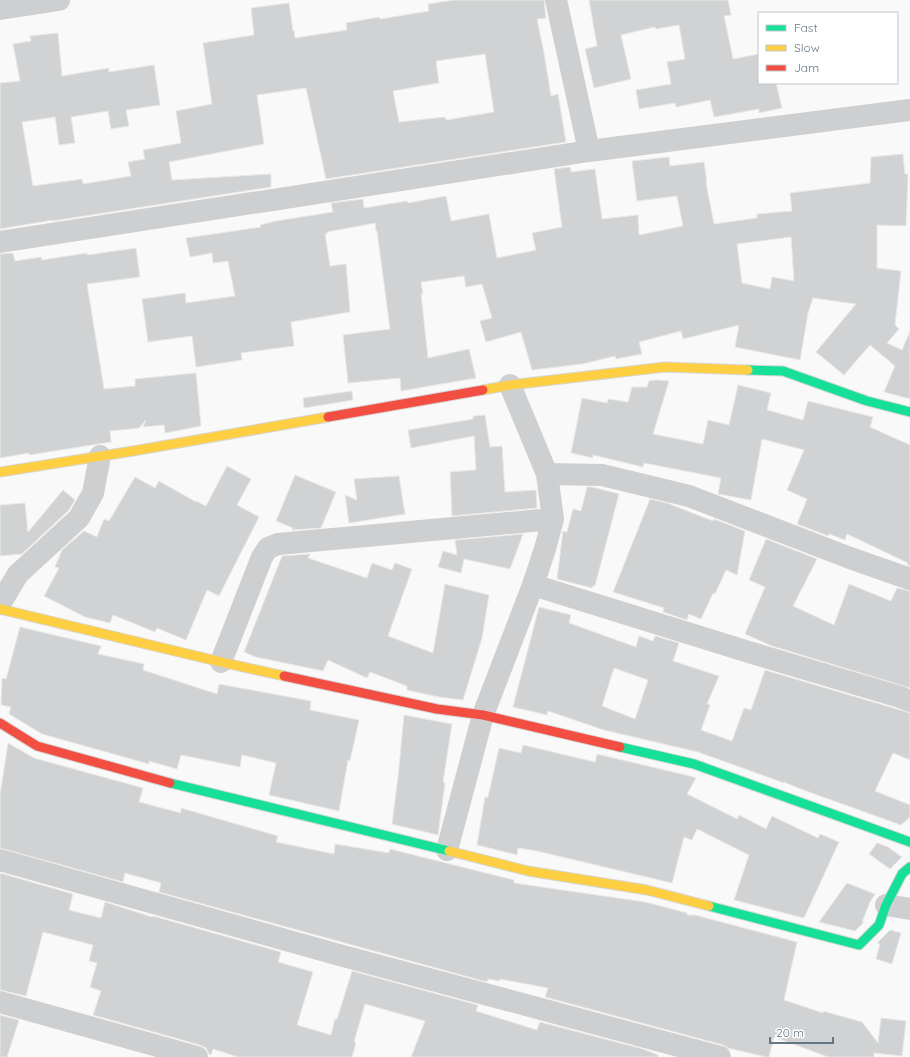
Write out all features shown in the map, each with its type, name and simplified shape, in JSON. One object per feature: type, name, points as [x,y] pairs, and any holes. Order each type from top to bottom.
[{"type":"street","points":[[0,9],[60,0]]},
{"type":"street","points":[[556,0],[589,151]]},
{"type":"street","points":[[0,242],[589,151],[910,110]]},
{"type":"street","points":[[0,472],[510,385],[665,367],[784,372],[867,401],[910,412]]},
{"type":"street","points":[[447,850],[483,715],[533,585],[553,519],[547,474],[510,385]]},
{"type":"street","points":[[0,604],[18,574],[78,518],[93,493],[100,456]]},
{"type":"street","points":[[547,474],[602,475],[689,496],[850,558],[910,579]]},
{"type":"street","points":[[221,662],[262,558],[268,548],[278,544],[553,519]]},
{"type":"street","points":[[533,585],[910,701]]},
{"type":"street","points":[[0,609],[221,662],[437,709],[483,715],[694,764],[910,842]]},
{"type":"street","points":[[0,723],[37,746],[191,789],[447,850],[528,871],[647,890],[859,945],[879,925],[886,905],[902,874],[910,867]]},
{"type":"street","points":[[0,860],[343,956],[720,1057]]},
{"type":"street","points":[[886,905],[910,909]]},
{"type":"street","points":[[0,1002],[197,1057]]},
{"type":"building","points":[[454,0],[544,0],[546,18],[537,19],[551,96],[558,94],[566,142],[326,179],[306,88],[257,95],[264,144],[169,162],[172,180],[271,174],[271,187],[0,229],[0,83],[20,81],[13,44],[31,41],[30,36],[58,33],[62,76],[109,68],[109,72],[154,65],[160,105],[126,110],[129,126],[111,129],[108,111],[71,117],[75,143],[59,145],[55,117],[22,122],[33,186],[82,179],[83,184],[131,176],[128,162],[145,159],[143,150],[181,143],[176,111],[212,104],[203,43],[254,35],[251,8],[289,3],[295,38],[347,30],[346,23],[379,17],[380,19],[429,11],[428,4]],"holes":[[[485,54],[494,112],[446,120],[445,117],[399,122],[393,91],[439,83],[436,61]]]},
{"type":"building","points":[[589,0],[728,0],[731,15],[724,16],[733,59],[758,54],[758,84],[776,84],[782,108],[759,113],[759,109],[714,117],[710,100],[676,107],[675,103],[639,109],[636,90],[671,84],[667,62],[685,59],[679,25],[656,29],[655,27],[621,35],[631,79],[594,88],[585,49],[597,46]]},
{"type":"building","points":[[903,154],[905,174],[908,174],[906,226],[877,225],[877,268],[901,271],[895,325],[899,329],[887,343],[902,350],[910,331],[910,399],[884,392],[895,366],[870,345],[844,375],[816,352],[856,304],[813,298],[808,313],[800,360],[735,347],[739,325],[683,339],[681,331],[639,342],[642,354],[616,359],[615,356],[582,364],[532,370],[521,332],[486,342],[480,321],[492,318],[482,284],[466,287],[464,276],[421,282],[428,358],[469,349],[476,378],[401,391],[400,378],[348,383],[343,335],[390,329],[375,223],[327,232],[327,234],[325,234],[330,266],[346,264],[350,312],[291,322],[294,346],[241,353],[242,360],[196,367],[192,336],[148,342],[142,299],[185,293],[186,303],[235,296],[228,261],[213,263],[212,253],[190,257],[186,238],[261,227],[260,225],[276,221],[333,212],[331,203],[363,199],[364,208],[407,201],[408,203],[446,196],[451,221],[489,214],[497,258],[536,250],[532,233],[562,227],[554,169],[570,167],[571,172],[595,169],[602,219],[638,215],[639,235],[683,226],[677,196],[637,201],[632,161],[669,157],[670,166],[704,162],[706,183],[714,224],[757,218],[757,214],[792,211],[790,193],[870,183],[871,157]],"holes":[[[791,237],[794,281],[772,277],[770,289],[742,283],[737,244]]]},
{"type":"building","points":[[136,248],[140,277],[87,284],[104,389],[135,386],[135,379],[196,373],[201,426],[165,433],[164,425],[143,427],[146,420],[139,428],[110,431],[111,442],[0,458],[0,254],[13,253],[15,261],[41,257],[42,260],[87,253],[87,255]]},
{"type":"building","points":[[649,381],[669,381],[653,434],[703,444],[708,420],[729,425],[738,385],[771,393],[767,410],[803,420],[808,401],[873,417],[870,427],[910,445],[910,566],[907,565],[908,563],[847,534],[845,540],[829,534],[828,536],[797,524],[807,499],[787,490],[804,450],[762,439],[751,500],[718,494],[721,478],[644,463],[643,467],[593,455],[593,458],[571,453],[582,398],[607,403],[608,399],[628,402],[632,387],[647,387]]},
{"type":"building","points":[[352,391],[353,400],[304,408],[303,398]]},
{"type":"building","points":[[485,415],[490,447],[502,446],[505,492],[536,490],[537,508],[452,516],[450,472],[476,470],[474,436],[411,448],[408,430],[473,419],[473,416]]},
{"type":"building","points":[[227,466],[251,479],[237,505],[259,517],[219,596],[207,590],[186,640],[157,628],[155,632],[113,615],[110,623],[85,617],[44,596],[59,568],[55,567],[62,550],[84,531],[97,537],[104,519],[109,521],[135,477],[155,488],[159,481],[206,506]]},
{"type":"building","points":[[295,475],[336,492],[321,528],[292,530],[293,528],[276,521]]},
{"type":"building","points":[[399,476],[405,514],[349,523],[345,495],[357,500],[354,479]]},
{"type":"building","points":[[587,487],[619,494],[595,586],[592,588],[557,579],[563,531],[567,532],[573,509],[581,511]]},
{"type":"building","points":[[63,490],[75,500],[69,510],[22,554],[0,556],[0,505],[25,503],[28,532]]},
{"type":"building","points":[[650,499],[667,503],[713,521],[714,519],[745,531],[737,575],[726,570],[701,619],[689,614],[687,620],[663,612],[664,608],[613,592]]},
{"type":"building","points":[[523,534],[510,569],[464,559],[461,573],[438,567],[443,551],[457,555],[455,540]]},
{"type":"building","points":[[766,539],[817,559],[793,606],[834,625],[849,584],[891,601],[897,588],[910,591],[910,688],[772,646],[745,634],[765,587],[749,580]]},
{"type":"building","points":[[310,554],[308,558],[367,578],[372,563],[392,570],[395,563],[412,569],[388,636],[433,653],[445,584],[489,595],[482,638],[463,700],[439,697],[407,690],[407,686],[370,672],[367,678],[328,660],[323,671],[256,657],[244,652],[282,556]]},
{"type":"building","points":[[539,607],[571,615],[569,623],[636,647],[639,636],[653,641],[655,636],[679,643],[673,661],[719,676],[707,704],[710,705],[701,730],[732,741],[744,708],[751,710],[765,670],[910,713],[910,760],[893,753],[875,791],[910,805],[910,817],[901,825],[698,752],[604,730],[548,711],[547,715],[513,707]],"holes":[[[614,668],[648,680],[635,719],[602,706]]]},
{"type":"building","points":[[20,627],[101,646],[98,654],[144,664],[143,670],[217,694],[219,684],[311,701],[310,710],[359,720],[350,761],[348,760],[339,811],[269,795],[276,763],[242,755],[240,767],[181,755],[177,769],[149,761],[149,764],[42,734],[9,714],[11,707],[1,705],[2,678],[6,679]]},
{"type":"building","points":[[404,715],[452,724],[443,782],[445,783],[438,835],[392,824]]},
{"type":"building","points":[[8,743],[34,758],[143,788],[139,802],[181,813],[181,808],[278,836],[276,842],[334,854],[335,844],[389,853],[390,849],[514,880],[514,883],[645,902],[687,913],[687,915],[695,915],[797,942],[784,1000],[823,1013],[823,1011],[862,1022],[878,1043],[881,1018],[906,1021],[902,1056],[874,1053],[874,1057],[828,1057],[774,1037],[769,1057],[766,1057],[728,1048],[723,1045],[545,997],[548,988],[500,979],[499,981],[488,979],[487,982],[159,892],[161,883],[125,873],[123,882],[0,848],[0,795]]},
{"type":"building","points":[[523,745],[595,762],[597,754],[690,776],[696,778],[687,794],[737,819],[739,815],[766,829],[772,816],[818,838],[820,834],[839,842],[804,918],[734,900],[749,855],[697,829],[692,840],[684,837],[672,883],[537,851],[518,848],[517,855],[477,845],[485,797],[488,797],[499,748],[521,753]]},
{"type":"building","points":[[877,843],[888,847],[902,857],[890,869],[869,854]]},
{"type":"building","points":[[0,873],[73,894],[69,910],[101,918],[105,902],[152,917],[153,916],[281,952],[278,962],[313,972],[297,1025],[331,1035],[352,971],[478,1005],[476,1011],[537,1030],[540,1022],[643,1049],[658,1055],[658,1057],[411,1057],[425,1021],[365,1004],[354,1042],[356,1043],[352,1057],[238,1057],[213,1049],[211,1055],[206,1048],[200,1045],[93,1015],[101,991],[90,987],[97,963],[89,961],[93,945],[43,932],[26,996],[0,990]]},
{"type":"building","points":[[847,883],[875,894],[862,922],[864,922],[855,931],[819,922]]},
{"type":"building","points":[[890,930],[901,933],[892,964],[876,959],[880,944],[877,943]]},
{"type":"building","points":[[0,1015],[19,1020],[7,1057],[0,1057]]},
{"type":"traffic: fast","points":[[748,370],[783,371],[867,401],[910,412]]},
{"type":"traffic: fast","points":[[620,747],[694,764],[910,842]]},
{"type":"traffic: fast","points":[[170,783],[449,851]]},
{"type":"traffic: fast","points":[[709,906],[859,945],[879,925],[886,905],[902,874],[910,867]]},
{"type":"traffic: slow","points":[[483,390],[510,385],[665,367],[748,370]]},
{"type":"traffic: slow","points":[[0,472],[133,451],[328,417]]},
{"type":"traffic: slow","points":[[0,609],[284,676]]},
{"type":"traffic: slow","points":[[449,851],[528,871],[647,890],[709,906]]},
{"type":"traffic: jam","points":[[328,417],[483,390]]},
{"type":"traffic: jam","points":[[284,676],[437,709],[483,715],[620,747]]},
{"type":"traffic: jam","points":[[0,723],[37,746],[170,783]]}]
